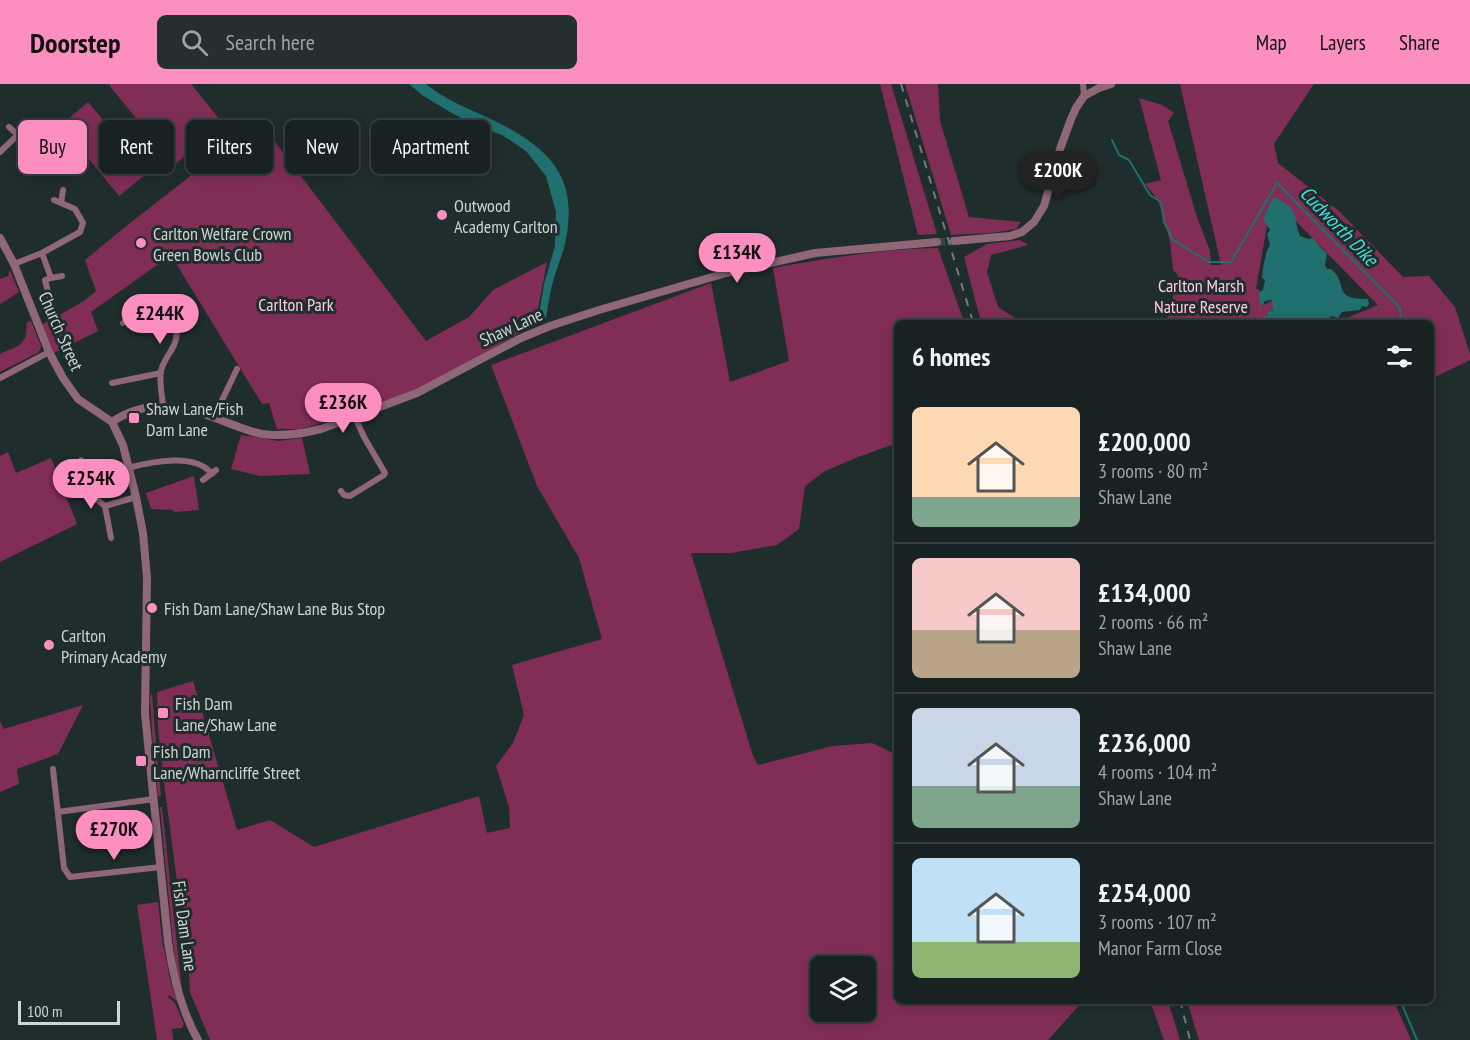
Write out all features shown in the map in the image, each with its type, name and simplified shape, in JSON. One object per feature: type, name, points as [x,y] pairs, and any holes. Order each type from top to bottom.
[{"type":"street","points":[[1083,84],[1084,96]]},
{"type":"street","points":[[954,241],[1010,236],[1022,232],[1034,222],[1044,206],[1071,119],[1084,96],[1110,84]]},
{"type":"street","points":[[0,152],[18,135],[9,127]]},
{"type":"street","points":[[61,203],[63,190]]},
{"type":"street","points":[[14,264],[80,232],[84,223],[75,209],[54,200]]},
{"type":"street","name":"Church Street","points":[[0,238],[14,264],[49,352],[63,378],[78,399],[112,422]]},
{"type":"street","name":"Shaw Lane","points":[[112,422],[129,412],[163,405],[177,406],[249,430],[278,435],[293,435],[321,429],[417,393],[521,338],[610,307],[726,273],[815,253],[937,242]]},
{"type":"street","points":[[42,252],[51,278]]},
{"type":"street","points":[[52,308],[45,280],[62,276]]},
{"type":"street","points":[[123,323],[168,296]]},
{"type":"street","points":[[161,301],[176,326],[177,335],[175,345],[165,359],[161,373],[163,405]]},
{"type":"street","points":[[0,378],[49,352]]},
{"type":"street","points":[[214,417],[237,369]]},
{"type":"street","points":[[112,383],[161,373]]},
{"type":"street","points":[[341,490],[344,495],[350,496],[385,473],[354,415]]},
{"type":"street","name":"Fish Dam Lane","points":[[112,422],[123,445],[143,533],[147,578],[145,714],[172,966],[181,1002],[198,1040]]},
{"type":"street","points":[[81,460],[95,498],[105,506],[111,538]]},
{"type":"street","points":[[128,468],[160,460],[198,463],[214,472],[203,480]]},
{"type":"street","points":[[105,506],[136,497]]},
{"type":"street","points":[[53,769],[64,868],[70,878],[161,867]]},
{"type":"street","points":[[58,812],[154,799]]},
{"type":"green space","points":[[191,84],[220,120],[186,120],[186,155],[174,165],[174,120],[137,120],[109,85]]},
{"type":"green space","points":[[880,84],[891,84],[937,234],[918,235]]},
{"type":"green space","points":[[905,84],[938,84],[940,121],[969,217],[1021,222],[1016,229],[951,235]]},
{"type":"green space","name":"Carlton Marsh Nature Reserve","points":[[1180,84],[1314,84],[1274,144],[1278,163],[1339,211],[1403,277],[1429,276],[1455,307],[1470,360],[1434,378],[1434,320],[1342,320],[1378,305],[1279,204],[1268,220],[1256,289],[1259,289],[1261,306],[1274,300],[1272,311],[1276,320],[1164,320],[1168,317],[1178,275],[1173,270],[1170,241],[1158,200],[1145,184],[1161,180],[1139,98],[1162,105],[1174,113],[1168,121],[1197,217],[1210,251],[1211,265],[1221,265]]},
{"type":"green space","points":[[88,102],[103,120],[99,120],[99,172],[87,157],[87,120],[67,120]]},
{"type":"green space","name":"Carlton Park","points":[[273,139],[285,155],[285,174],[299,174],[426,341],[469,317],[493,290],[547,262],[535,324],[401,397],[300,429],[277,429],[269,403],[262,404],[171,255],[91,312],[98,331],[54,353],[42,325],[84,301],[96,291],[85,260],[193,174],[273,174]]},
{"type":"green space","points":[[101,174],[146,174],[119,196]]},
{"type":"green space","points":[[1020,240],[1028,245],[991,255],[987,272],[998,307],[1018,320],[980,320],[964,257],[987,244]]},
{"type":"green space","points":[[938,248],[963,320],[894,320],[894,444],[825,471],[805,486],[799,529],[777,545],[731,553],[691,553],[753,756],[758,765],[833,746],[872,743],[894,754],[894,1004],[1080,1004],[1048,1040],[210,1040],[190,992],[187,932],[178,889],[164,783],[157,692],[193,681],[237,830],[270,820],[314,847],[479,796],[487,833],[510,828],[509,807],[496,766],[513,743],[524,715],[512,665],[602,639],[579,558],[537,486],[491,365],[711,283],[730,382],[789,361],[773,268],[856,255]]},
{"type":"green space","points":[[10,270],[19,292],[0,304],[0,279],[8,276]]},
{"type":"green space","points":[[31,321],[41,346],[40,350],[0,372],[0,354],[23,341],[26,336],[27,322]]},
{"type":"green space","points":[[241,435],[279,441],[302,438],[310,474],[260,476],[231,469]]},
{"type":"green space","points":[[8,452],[16,473],[51,458],[77,524],[0,562],[0,456]]},
{"type":"green space","points":[[194,476],[199,510],[174,512],[173,510],[151,509],[146,493]]},
{"type":"green space","points":[[152,693],[161,796],[158,796],[153,747],[150,698]]},
{"type":"green space","points":[[83,705],[58,754],[17,769],[19,784],[0,792],[0,721],[4,729]]},
{"type":"green space","points":[[160,807],[162,807],[182,991],[173,943]]},
{"type":"green space","points":[[158,902],[163,947],[177,1001],[169,995],[168,997],[175,1003],[184,1024],[182,1028],[172,1029],[173,1040],[157,1040],[137,905]]},
{"type":"green space","points":[[1151,1004],[1169,1004],[1180,1040],[1164,1040]]},
{"type":"green space","points":[[1188,1004],[1395,1004],[1411,1040],[1199,1040]]},
{"type":"water","points":[[409,84],[426,84],[454,102],[503,125],[522,136],[550,160],[560,174],[569,206],[568,226],[564,248],[551,288],[546,319],[538,321],[544,284],[555,246],[556,212],[546,176],[526,151],[502,135],[490,131],[490,120],[465,120],[422,95]]},
{"type":"water","points":[[1273,198],[1289,207],[1295,216],[1300,236],[1313,238],[1327,253],[1325,265],[1336,275],[1345,294],[1349,297],[1368,299],[1367,307],[1362,306],[1360,310],[1342,312],[1338,318],[1331,316],[1329,320],[1254,320],[1268,316],[1268,312],[1273,311],[1271,300],[1265,301],[1262,306],[1260,304],[1259,292],[1263,290],[1264,265],[1270,245],[1267,234],[1270,230],[1264,217]]},
{"type":"waterway","name":"Cudworth Dike","points":[[1112,140],[1119,155],[1129,160],[1150,195],[1161,202],[1164,222],[1173,240],[1209,262],[1231,262],[1277,183],[1400,308],[1401,320]]},
{"type":"waterway","name":"Cudworth Dike","points":[[1402,1004],[1417,1040]]},
{"type":"tunnel","points":[[937,242],[954,241]]},
{"type":"railway","points":[[901,84],[972,320]]},
{"type":"railway","points":[[1181,1004],[1190,1040]]},
{"type":"place","name":"Outwood Academy Carlton","points":[[442,215]]},
{"type":"place","name":"Carlton Welfare Crown Green Bowls Club","points":[[141,243]]},
{"type":"place","name":"Shaw Lane/Fish Dam Lane","points":[[134,418]]},
{"type":"place","name":"Fish Dam Lane/Shaw Lane Bus Stop","points":[[152,608]]},
{"type":"place","name":"Carlton Primary Academy","points":[[49,645]]},
{"type":"place","name":"Fish Dam Lane/Shaw Lane","points":[[163,713]]},
{"type":"place","name":"Fish Dam Lane/Wharncliffe Street","points":[[141,761]]}]
